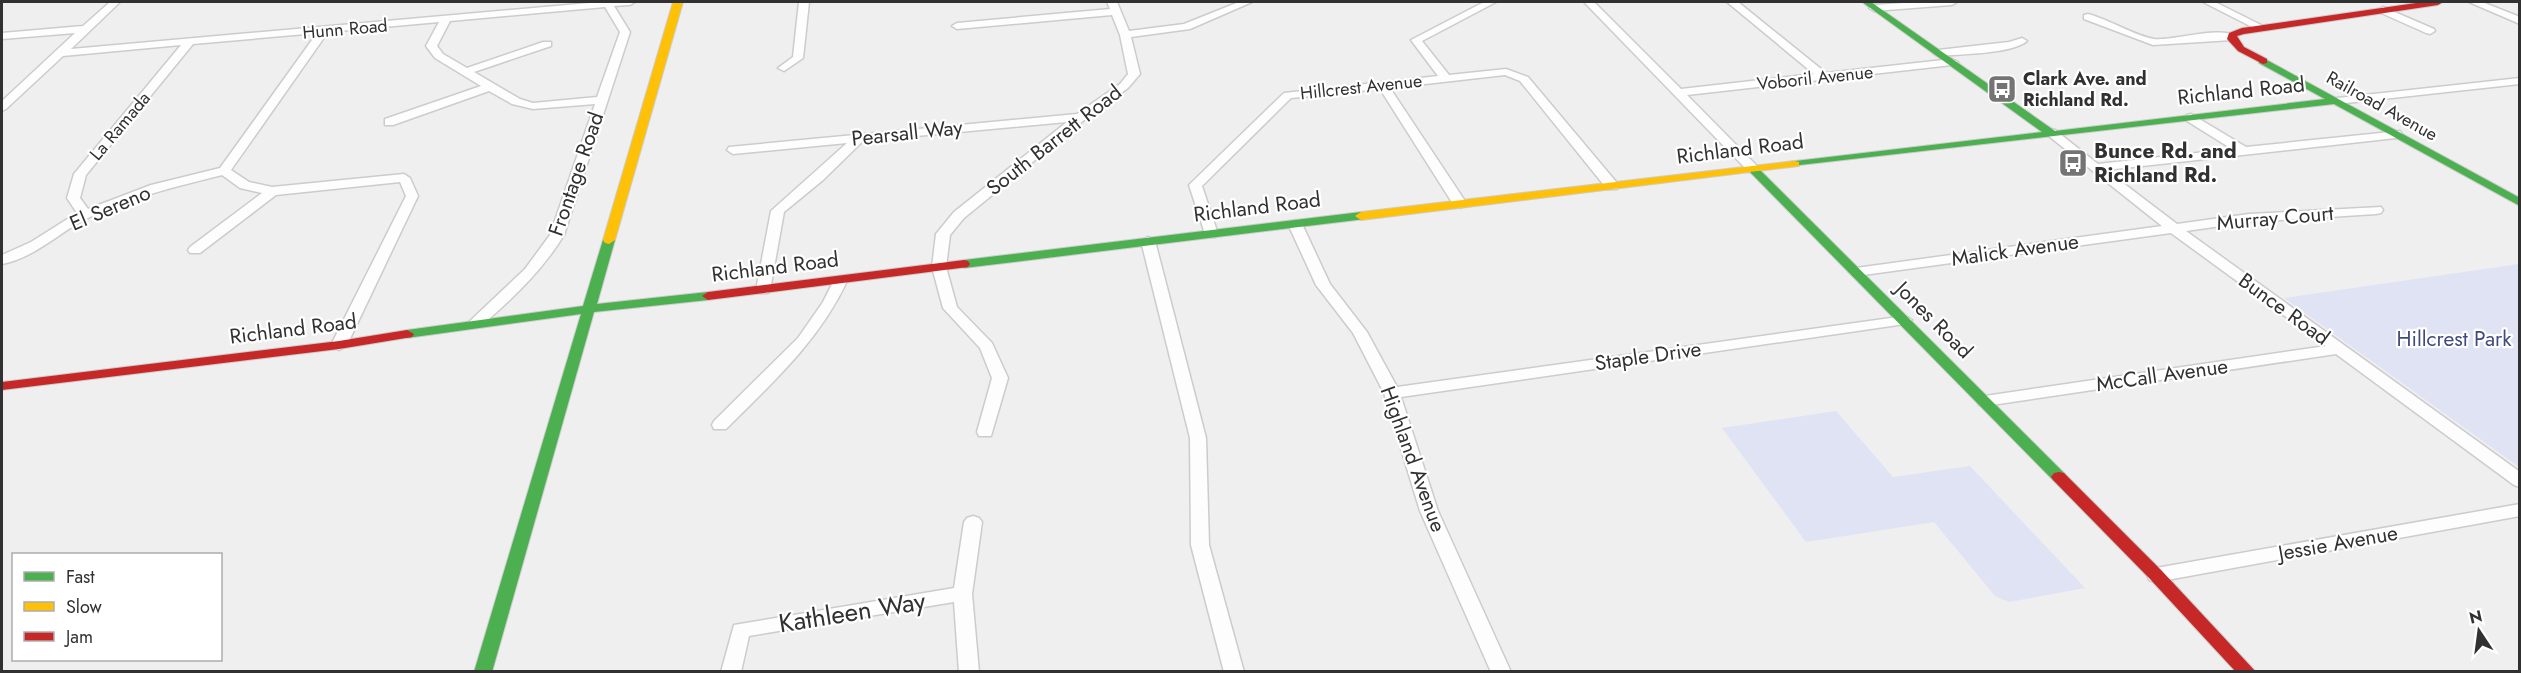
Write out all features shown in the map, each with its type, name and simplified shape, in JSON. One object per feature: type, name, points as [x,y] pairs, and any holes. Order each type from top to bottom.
[{"type":"main road","points":[[483,672],[678,2]]},
{"type":"main road","points":[[2232,37],[2235,33],[2262,28],[2438,2]]},
{"type":"main road","points":[[1870,4],[2051,133]]},
{"type":"main road","name":"Railroad Avenue","points":[[2232,37],[2241,49],[2520,202]]},
{"type":"main road","name":"Richland Road","points":[[2,386],[339,345],[476,323],[590,309],[840,281],[1753,168],[2337,101]]},
{"type":"main road","name":"Jones Road","points":[[1753,168],[2156,575],[2247,672]]},
{"type":"street","points":[[2,107],[115,2]]},
{"type":"street","name":"Hunn Road","points":[[61,53],[630,2]]},
{"type":"street","points":[[784,68],[798,58],[804,2]]},
{"type":"street","points":[[1125,35],[1186,27],[1247,2]]},
{"type":"street","name":"Hillcrest Avenue","points":[[1446,78],[1416,40],[1491,2]]},
{"type":"street","name":"Jones Road","points":[[1589,2],[1753,168]]},
{"type":"street","points":[[1732,2],[1824,77]]},
{"type":"street","points":[[1870,4],[1952,2]]},
{"type":"street","points":[[2208,2],[2262,28]]},
{"type":"street","points":[[2474,2],[2520,21]]},
{"type":"street","name":"Frontage Road","points":[[476,323],[521,283],[548,251],[557,235],[625,32],[607,3]]},
{"type":"street","points":[[957,26],[1114,7]]},
{"type":"street","name":"South Barrett Road","points":[[939,267],[943,234],[959,215],[1080,117],[1124,86],[1134,74],[1125,35],[1114,7]]},
{"type":"street","points":[[2383,10],[2430,31]]},
{"type":"street","points":[[2088,17],[2153,42],[2232,37]]},
{"type":"street","points":[[446,19],[431,46],[440,56],[516,102],[534,106],[602,99]]},
{"type":"street","points":[[2,36],[88,29]]},
{"type":"street","points":[[324,31],[224,171],[245,185],[273,191],[404,178],[412,196],[339,345]]},
{"type":"street","points":[[1938,52],[2011,45],[2022,40]]},
{"type":"street","name":"La Ramada","points":[[85,214],[73,198],[80,174],[189,43]]},
{"type":"street","points":[[465,72],[548,44]]},
{"type":"street","name":"Voboril Avenue","points":[[1679,93],[1952,62]]},
{"type":"street","points":[[1446,78],[1506,72],[1524,79],[1612,186]]},
{"type":"street","name":"Hillcrest Avenue","points":[[1211,234],[1195,185],[1288,95],[1446,78]]},
{"type":"street","name":"Richland Road","points":[[2337,101],[2520,81]]},
{"type":"street","points":[[1383,85],[1460,204]]},
{"type":"street","points":[[389,122],[489,87]]},
{"type":"street","name":"Pearsall Way","points":[[733,150],[1080,117]]},
{"type":"street","points":[[2191,118],[2244,151]]},
{"type":"street","name":"Bunce Road","points":[[2051,133],[2094,168],[2520,481]]},
{"type":"street","points":[[2094,168],[2396,134]]},
{"type":"street","points":[[763,290],[778,211],[819,177],[859,138]]},
{"type":"street","name":"El Sereno","points":[[2,260],[36,246],[85,214],[156,188],[224,171]]},
{"type":"street","points":[[195,250],[273,191]]},
{"type":"street","name":"Murray Court","points":[[2175,228],[2269,216],[2376,210]]},
{"type":"street","name":"Highland Avenue","points":[[1295,224],[1323,285],[1360,332],[1392,393],[1429,511],[1501,672]]},
{"type":"street","name":"Malick Avenue","points":[[1856,272],[2175,228]]},
{"type":"street","points":[[1148,242],[1198,438],[1200,545],[1234,672]]},
{"type":"street","points":[[939,267],[950,308],[987,345],[1000,378],[985,432]]},
{"type":"street","points":[[720,425],[802,343],[830,305],[840,281]]},
{"type":"street","name":"Staple Drive","points":[[1392,393],[1905,320]]},
{"type":"street","name":"McCall Avenue","points":[[1985,402],[2339,349]]},
{"type":"street","name":"Jessie Avenue","points":[[2156,575],[2520,510]]},
{"type":"street","points":[[969,672],[963,594],[974,522]]},
{"type":"street","name":"Kathleen Way","points":[[731,672],[741,630],[963,594]]},
{"type":"green space","name":"Hillcrest Park","points":[[2519,264],[2519,467],[2284,298]]},
{"type":"green space","points":[[1836,411],[1893,477],[1970,466],[2085,588],[2009,602],[1995,596],[1934,522],[1806,542],[1722,428]]},
{"type":"traffic: fast","points":[[1866,2],[2051,133]]},
{"type":"traffic: fast","points":[[2263,61],[2520,203]]},
{"type":"traffic: fast","points":[[1795,164],[2337,101]]},
{"type":"traffic: fast","points":[[1753,169],[2059,477]]},
{"type":"traffic: fast","points":[[964,264],[1361,216]]},
{"type":"traffic: fast","points":[[483,672],[609,240]]},
{"type":"traffic: fast","points":[[407,334],[554,313],[708,296]]},
{"type":"traffic: slow","points":[[609,240],[678,2]]},
{"type":"traffic: slow","points":[[1361,216],[1795,164]]},
{"type":"traffic: jam","points":[[2263,61],[2241,49],[2232,39],[2232,35],[2242,31],[2438,2]]},
{"type":"traffic: jam","points":[[708,296],[964,264]]},
{"type":"traffic: jam","points":[[2,386],[339,345],[407,334]]},
{"type":"traffic: jam","points":[[2059,477],[2156,575],[2247,672]]},
{"type":"place","name":"Clark Ave. and Richland Rd.","points":[[2002,89]]},
{"type":"place","name":"Bunce Rd. and Richland Rd.","points":[[2073,163]]}]
